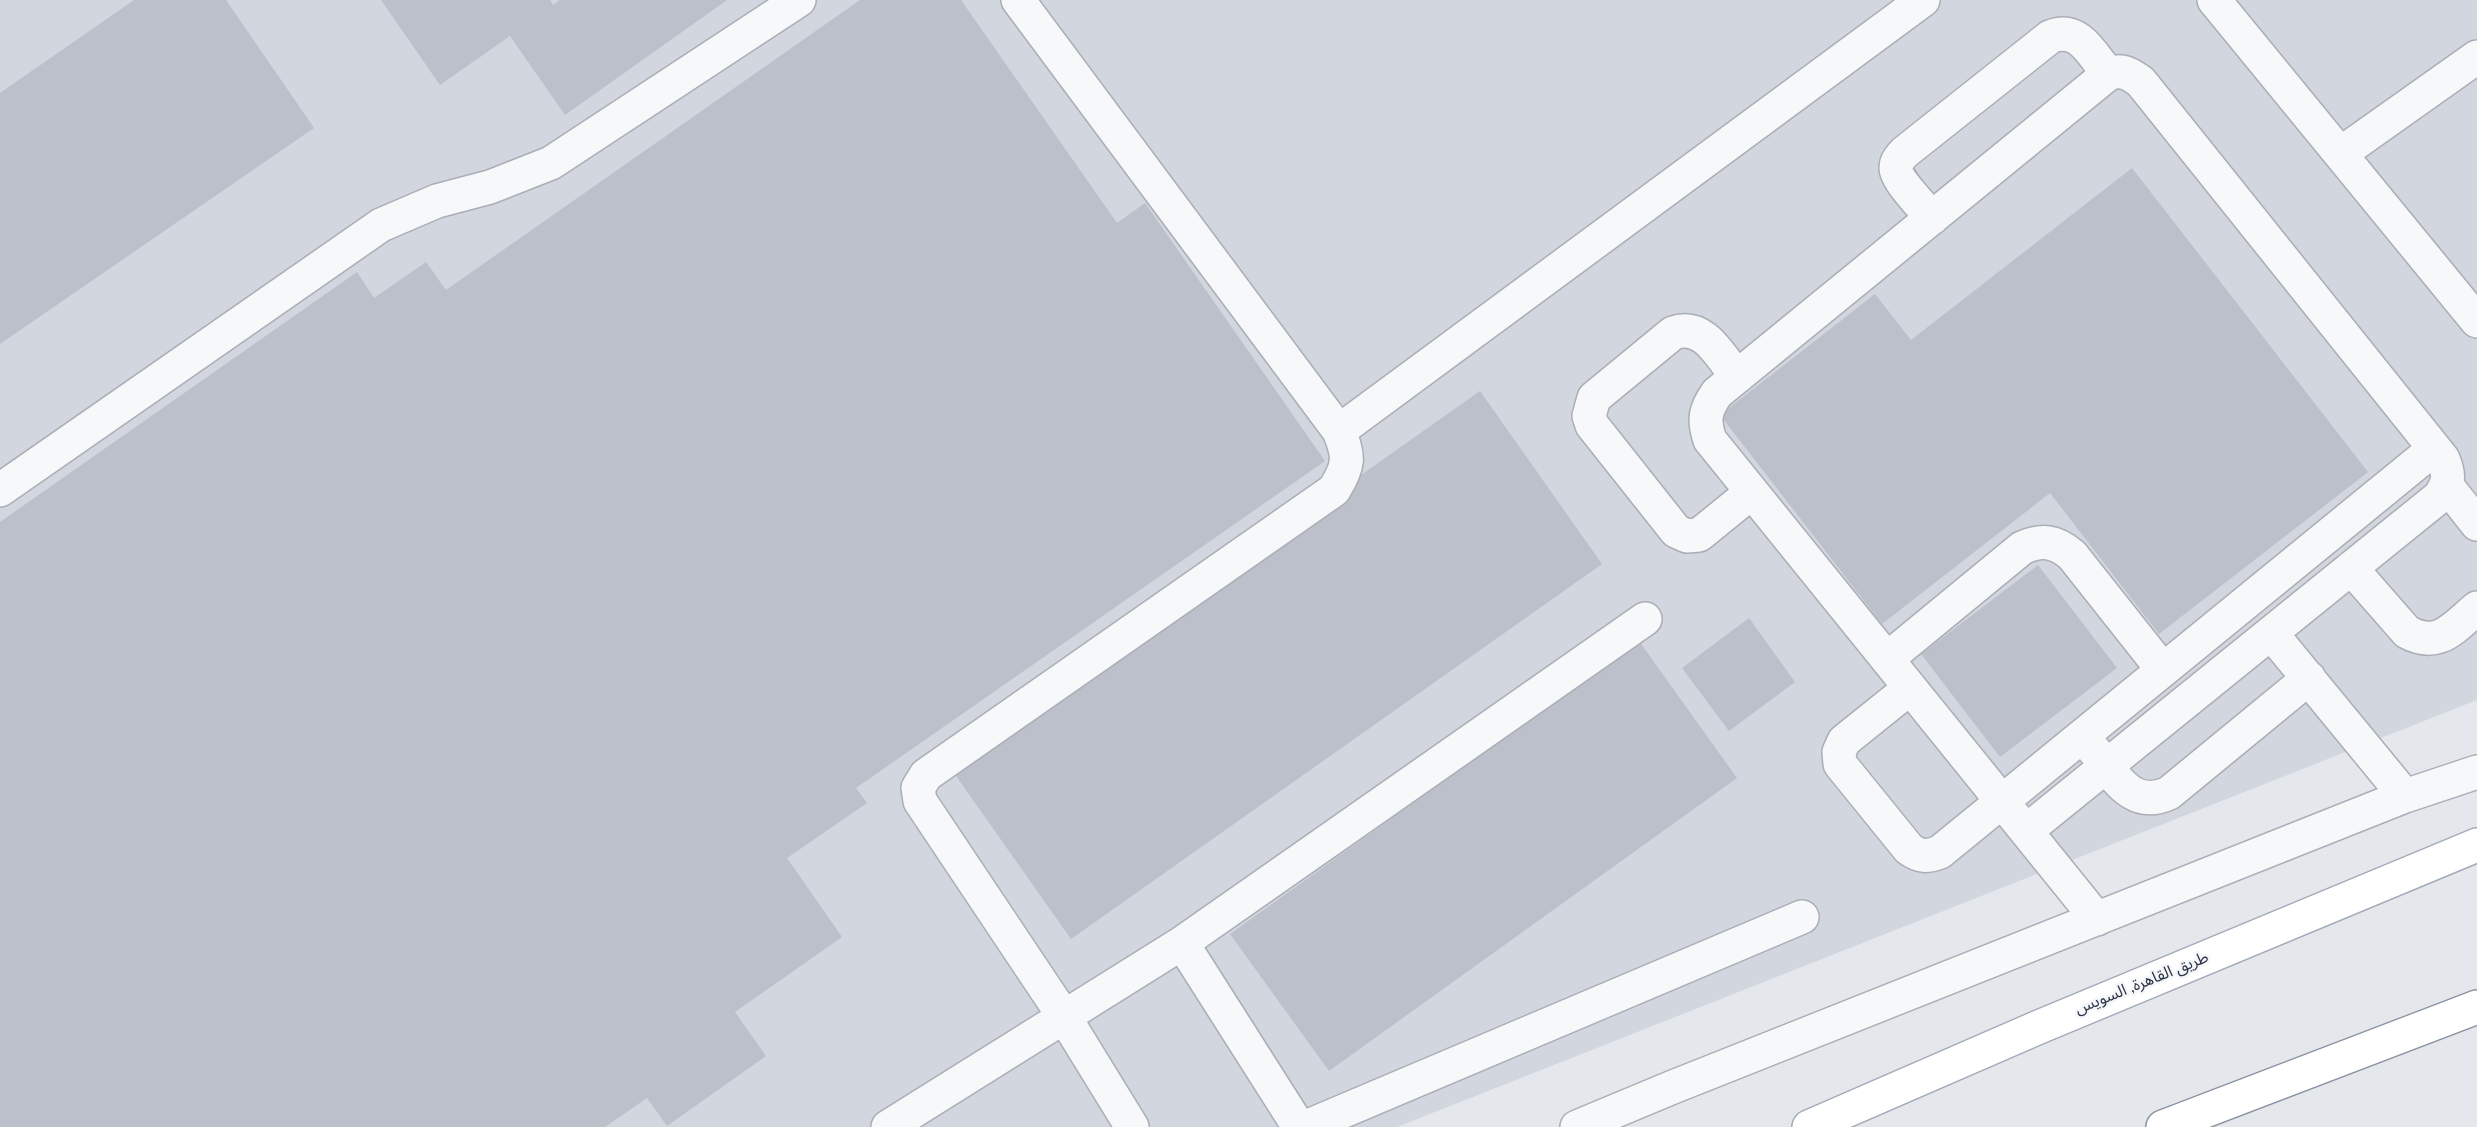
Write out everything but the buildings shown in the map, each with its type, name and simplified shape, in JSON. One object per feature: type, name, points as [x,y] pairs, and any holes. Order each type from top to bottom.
[{"type":"main road","name":"طريق القاهرة, السويس","points":[[1809,1127],[2039,1027],[2477,846]]},
{"type":"main road","points":[[2445,1019],[2477,1001]]},
{"type":"main road","points":[[2163,1127],[2477,1007]]},
{"type":"lane","points":[[0,490],[381,225],[437,201],[490,187],[551,163],[799,0]]},
{"type":"lane","points":[[1017,0],[1339,431],[1347,451],[1346,471],[1334,490],[926,775],[918,788],[920,801],[1065,1018],[1132,1127]]},
{"type":"lane","points":[[1339,431],[1923,0]]},
{"type":"lane","points":[[2214,0],[2477,321]]},
{"type":"lane","points":[[1932,218],[1900,178],[1896,169],[1898,160],[1905,152],[2050,37],[2059,33],[2069,33],[2078,37],[2108,74]]},
{"type":"lane","points":[[2340,154],[2477,57]]},
{"type":"lane","points":[[2026,831],[2439,497],[2447,486],[2449,472],[2443,459],[2141,82],[2131,74],[2118,70],[2108,74],[1717,393],[1707,407],[1704,424],[1710,440],[2097,919]]},
{"type":"lane","points":[[1737,378],[1702,334],[1683,329],[1673,333],[1594,398],[1589,416],[1592,425],[1676,531],[1687,536],[1699,535],[1752,492]]},
{"type":"lane","points":[[1910,688],[1844,741],[1839,752],[1840,764],[1908,849],[1918,855],[1930,856],[1940,852],[2434,449]]},
{"type":"lane","points":[[2447,486],[2477,524]]},
{"type":"lane","points":[[1887,659],[2022,548],[2034,543],[2048,542],[2061,546],[2072,555],[2163,670]]},
{"type":"lane","points":[[2351,568],[2407,632],[2419,639],[2444,636],[2477,608]]},
{"type":"lane","points":[[888,1127],[1182,943],[1645,619]]},
{"type":"lane","points":[[2271,633],[2405,796]]},
{"type":"lane","points":[[2082,735],[2126,789],[2136,796],[2147,799],[2164,796],[2309,678]]},
{"type":"lane","points":[[1577,1127],[2405,796],[2477,772]]},
{"type":"lane","points":[[1306,1127],[1802,917]]},
{"type":"lane","points":[[1182,943],[1299,1127]]},
{"type":"shaded area","points":[[0,0],[2477,0],[2477,700],[1397,1127],[0,1127]]}]
